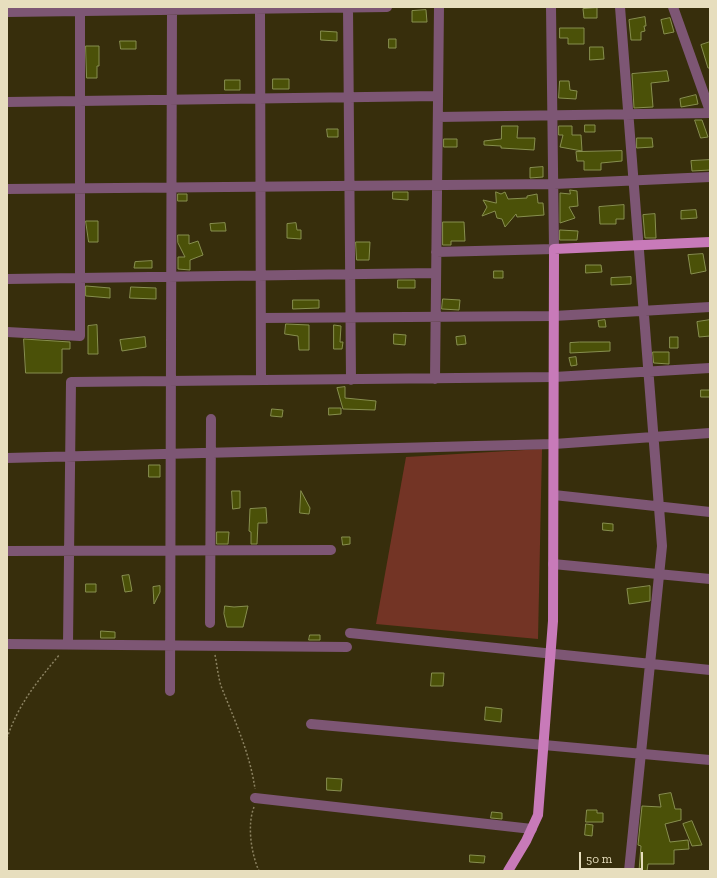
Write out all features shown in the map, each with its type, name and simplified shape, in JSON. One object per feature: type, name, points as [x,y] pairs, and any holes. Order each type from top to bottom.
[{"type":"main road","points":[[508,871],[532,829],[538,815],[551,653],[553,621],[554,494],[554,249],[710,242]]},
{"type":"street","points":[[348,7],[351,380]]},
{"type":"street","points":[[7,12],[80,9],[387,7]]},
{"type":"street","points":[[435,378],[439,7]]},
{"type":"street","points":[[436,252],[554,249],[551,7]]},
{"type":"street","points":[[620,7],[662,546],[629,871]]},
{"type":"street","points":[[438,117],[710,112],[707,92],[673,7]]},
{"type":"street","points":[[170,690],[172,8]]},
{"type":"street","points":[[260,8],[261,380]]},
{"type":"street","points":[[7,332],[80,336],[80,9]]},
{"type":"street","points":[[7,102],[438,96]]},
{"type":"street","points":[[7,189],[554,184],[710,177]]},
{"type":"street","points":[[7,279],[436,272]]},
{"type":"street","points":[[261,318],[554,316],[710,307]]},
{"type":"street","points":[[68,644],[71,382],[554,377],[710,368]]},
{"type":"street","points":[[210,623],[211,419]]},
{"type":"street","points":[[7,458],[554,444],[710,433]]},
{"type":"street","points":[[554,494],[710,512]]},
{"type":"street","points":[[7,551],[331,550]]},
{"type":"street","points":[[553,564],[710,579]]},
{"type":"street","points":[[350,632],[710,670]]},
{"type":"street","points":[[7,644],[347,647]]},
{"type":"street","points":[[311,724],[710,760]]},
{"type":"street","points":[[255,798],[532,829]]},
{"type":"path","points":[[7,738],[15,716],[28,693],[68,644]]},
{"type":"path","points":[[214,646],[221,686],[227,697],[253,775],[255,798],[252,814],[253,853],[260,871]]},
{"type":"shaded area","points":[[542,449],[538,639],[376,624],[406,457]]},
{"type":"building","points":[[597,8],[597,18],[584,18],[583,9]]},
{"type":"building","points":[[426,10],[427,22],[412,22],[412,11]]},
{"type":"building","points":[[645,17],[646,26],[644,26],[645,31],[641,32],[641,40],[631,40],[629,20]]},
{"type":"building","points":[[670,18],[674,32],[664,34],[661,20]]},
{"type":"building","points":[[560,28],[584,28],[584,44],[568,44],[568,38],[560,38]]},
{"type":"building","points":[[321,31],[337,32],[337,41],[321,40]]},
{"type":"building","points":[[389,39],[396,39],[396,48],[389,48]]},
{"type":"building","points":[[120,41],[136,41],[136,49],[121,49]]},
{"type":"building","points":[[710,42],[710,68],[708,68],[701,45]]},
{"type":"building","points":[[86,46],[99,46],[99,66],[97,66],[97,78],[87,78]]},
{"type":"building","points":[[590,47],[603,47],[604,59],[590,60]]},
{"type":"building","points":[[667,71],[669,81],[651,83],[653,107],[634,108],[632,74]]},
{"type":"building","points":[[273,79],[289,79],[289,89],[273,89]]},
{"type":"building","points":[[225,80],[240,80],[240,90],[225,90]]},
{"type":"building","points":[[560,81],[569,81],[570,90],[577,91],[576,99],[559,98]]},
{"type":"building","points":[[696,95],[698,104],[681,107],[680,99]]},
{"type":"building","points":[[695,120],[702,120],[708,137],[701,138]]},
{"type":"building","points":[[585,125],[595,125],[595,132],[585,132]]},
{"type":"building","points":[[502,126],[518,126],[517,138],[535,138],[534,150],[501,148],[501,146],[484,145],[484,141],[501,139]]},
{"type":"building","points":[[559,126],[572,126],[572,135],[581,135],[582,151],[560,147],[563,135],[559,135]]},
{"type":"building","points":[[327,129],[338,129],[338,137],[328,137]]},
{"type":"building","points":[[637,138],[652,138],[653,147],[637,148]]},
{"type":"building","points":[[444,139],[457,139],[457,147],[444,147]]},
{"type":"building","points":[[622,151],[622,161],[601,163],[601,170],[584,170],[584,161],[577,161],[576,152]]},
{"type":"building","points":[[710,160],[710,170],[692,171],[691,161]]},
{"type":"building","points":[[543,167],[543,177],[530,178],[530,168]]},
{"type":"building","points":[[570,190],[577,191],[578,206],[569,207],[575,218],[560,223],[560,193],[570,194]]},
{"type":"building","points":[[393,192],[408,192],[408,200],[393,199]]},
{"type":"building","points":[[496,192],[501,194],[505,192],[508,199],[527,198],[527,196],[537,194],[538,203],[543,203],[544,215],[517,217],[516,214],[505,227],[502,219],[497,218],[495,211],[482,216],[487,207],[483,200],[496,203]]},
{"type":"building","points":[[178,194],[187,194],[187,201],[178,201]]},
{"type":"building","points":[[624,205],[624,219],[616,219],[616,224],[600,224],[599,207]]},
{"type":"building","points":[[696,210],[697,218],[681,219],[681,211]]},
{"type":"building","points":[[655,214],[656,238],[645,238],[643,215]]},
{"type":"building","points":[[86,221],[98,221],[98,242],[89,242]]},
{"type":"building","points":[[443,222],[464,222],[465,241],[451,241],[451,245],[443,245]]},
{"type":"building","points":[[225,223],[226,231],[211,231],[210,224]]},
{"type":"building","points":[[296,223],[297,230],[301,230],[301,239],[287,238],[287,224]]},
{"type":"building","points":[[560,230],[578,231],[577,240],[560,240]]},
{"type":"building","points":[[178,235],[189,235],[189,244],[198,241],[203,255],[190,260],[190,270],[178,269],[178,257],[185,257],[178,243]]},
{"type":"building","points":[[356,242],[370,242],[369,260],[357,260]]},
{"type":"building","points":[[703,254],[706,271],[691,274],[688,255]]},
{"type":"building","points":[[152,261],[152,268],[134,268],[135,262]]},
{"type":"building","points":[[586,265],[601,265],[602,272],[586,273]]},
{"type":"building","points":[[494,271],[503,271],[503,278],[494,278]]},
{"type":"building","points":[[631,277],[631,284],[611,285],[611,278]]},
{"type":"building","points":[[398,280],[415,280],[415,288],[398,288]]},
{"type":"building","points":[[86,286],[110,288],[110,298],[86,296]]},
{"type":"building","points":[[131,287],[156,288],[156,299],[130,298]]},
{"type":"building","points":[[443,299],[460,300],[459,310],[442,309]]},
{"type":"building","points":[[293,300],[319,300],[319,308],[293,309]]},
{"type":"building","points":[[605,320],[606,327],[599,327],[598,321]]},
{"type":"building","points":[[710,320],[710,336],[699,337],[697,322]]},
{"type":"building","points":[[286,324],[309,325],[309,350],[299,350],[298,336],[285,334]]},
{"type":"building","points":[[97,325],[98,354],[88,354],[88,326]]},
{"type":"building","points":[[334,325],[341,326],[340,342],[343,342],[342,349],[334,349]]},
{"type":"building","points":[[394,334],[406,335],[405,345],[394,344]]},
{"type":"building","points":[[465,336],[466,344],[457,345],[456,337]]},
{"type":"building","points":[[145,337],[146,347],[122,351],[120,340]]},
{"type":"building","points":[[670,337],[678,337],[678,348],[670,348]]},
{"type":"building","points":[[24,339],[70,342],[70,349],[62,349],[62,373],[26,373]]},
{"type":"building","points":[[610,342],[610,351],[570,353],[570,343]]},
{"type":"building","points":[[653,352],[669,352],[669,364],[654,363]]},
{"type":"building","points":[[576,357],[577,365],[571,366],[569,358]]},
{"type":"building","points":[[345,387],[345,398],[376,401],[375,410],[343,409],[337,388]]},
{"type":"building","points":[[701,390],[710,390],[710,397],[701,397]]},
{"type":"building","points":[[329,408],[341,408],[341,414],[329,415]]},
{"type":"building","points":[[272,409],[283,410],[282,417],[271,416]]},
{"type":"building","points":[[149,465],[160,465],[160,477],[149,477]]},
{"type":"building","points":[[232,491],[240,491],[240,508],[233,509]]},
{"type":"building","points":[[301,491],[310,508],[309,514],[300,513]]},
{"type":"building","points":[[266,508],[267,523],[258,523],[257,544],[251,544],[251,532],[249,531],[250,509]]},
{"type":"building","points":[[603,523],[613,524],[613,531],[603,530]]},
{"type":"building","points":[[217,532],[229,532],[228,544],[217,544]]},
{"type":"building","points":[[342,537],[350,537],[350,544],[343,545]]},
{"type":"building","points":[[129,575],[132,591],[125,592],[122,576]]},
{"type":"building","points":[[86,584],[96,584],[96,592],[86,592]]},
{"type":"building","points":[[160,586],[160,592],[154,604],[153,587]]},
{"type":"building","points":[[650,586],[650,601],[629,604],[627,589]]},
{"type":"building","points":[[225,606],[248,606],[243,627],[227,627],[224,614]]},
{"type":"building","points":[[101,631],[115,632],[115,638],[101,638]]},
{"type":"building","points":[[310,635],[320,635],[320,640],[309,640]]},
{"type":"building","points":[[432,673],[444,673],[443,686],[431,686]]},
{"type":"building","points":[[486,707],[502,709],[501,722],[485,720]]},
{"type":"building","points":[[327,778],[342,779],[341,791],[327,790]]},
{"type":"building","points":[[671,793],[675,809],[681,809],[681,820],[665,824],[670,842],[688,840],[689,849],[674,850],[674,864],[648,864],[647,871],[639,871],[641,846],[638,845],[642,806],[661,807],[659,795]]},
{"type":"building","points":[[587,810],[597,810],[597,813],[603,813],[603,822],[586,822]]},
{"type":"building","points":[[492,812],[502,813],[502,819],[491,818]]},
{"type":"building","points":[[692,821],[702,845],[692,846],[683,824]]},
{"type":"building","points":[[586,824],[593,825],[592,836],[585,835]]},
{"type":"building","points":[[470,855],[485,856],[484,863],[470,862]]}]
